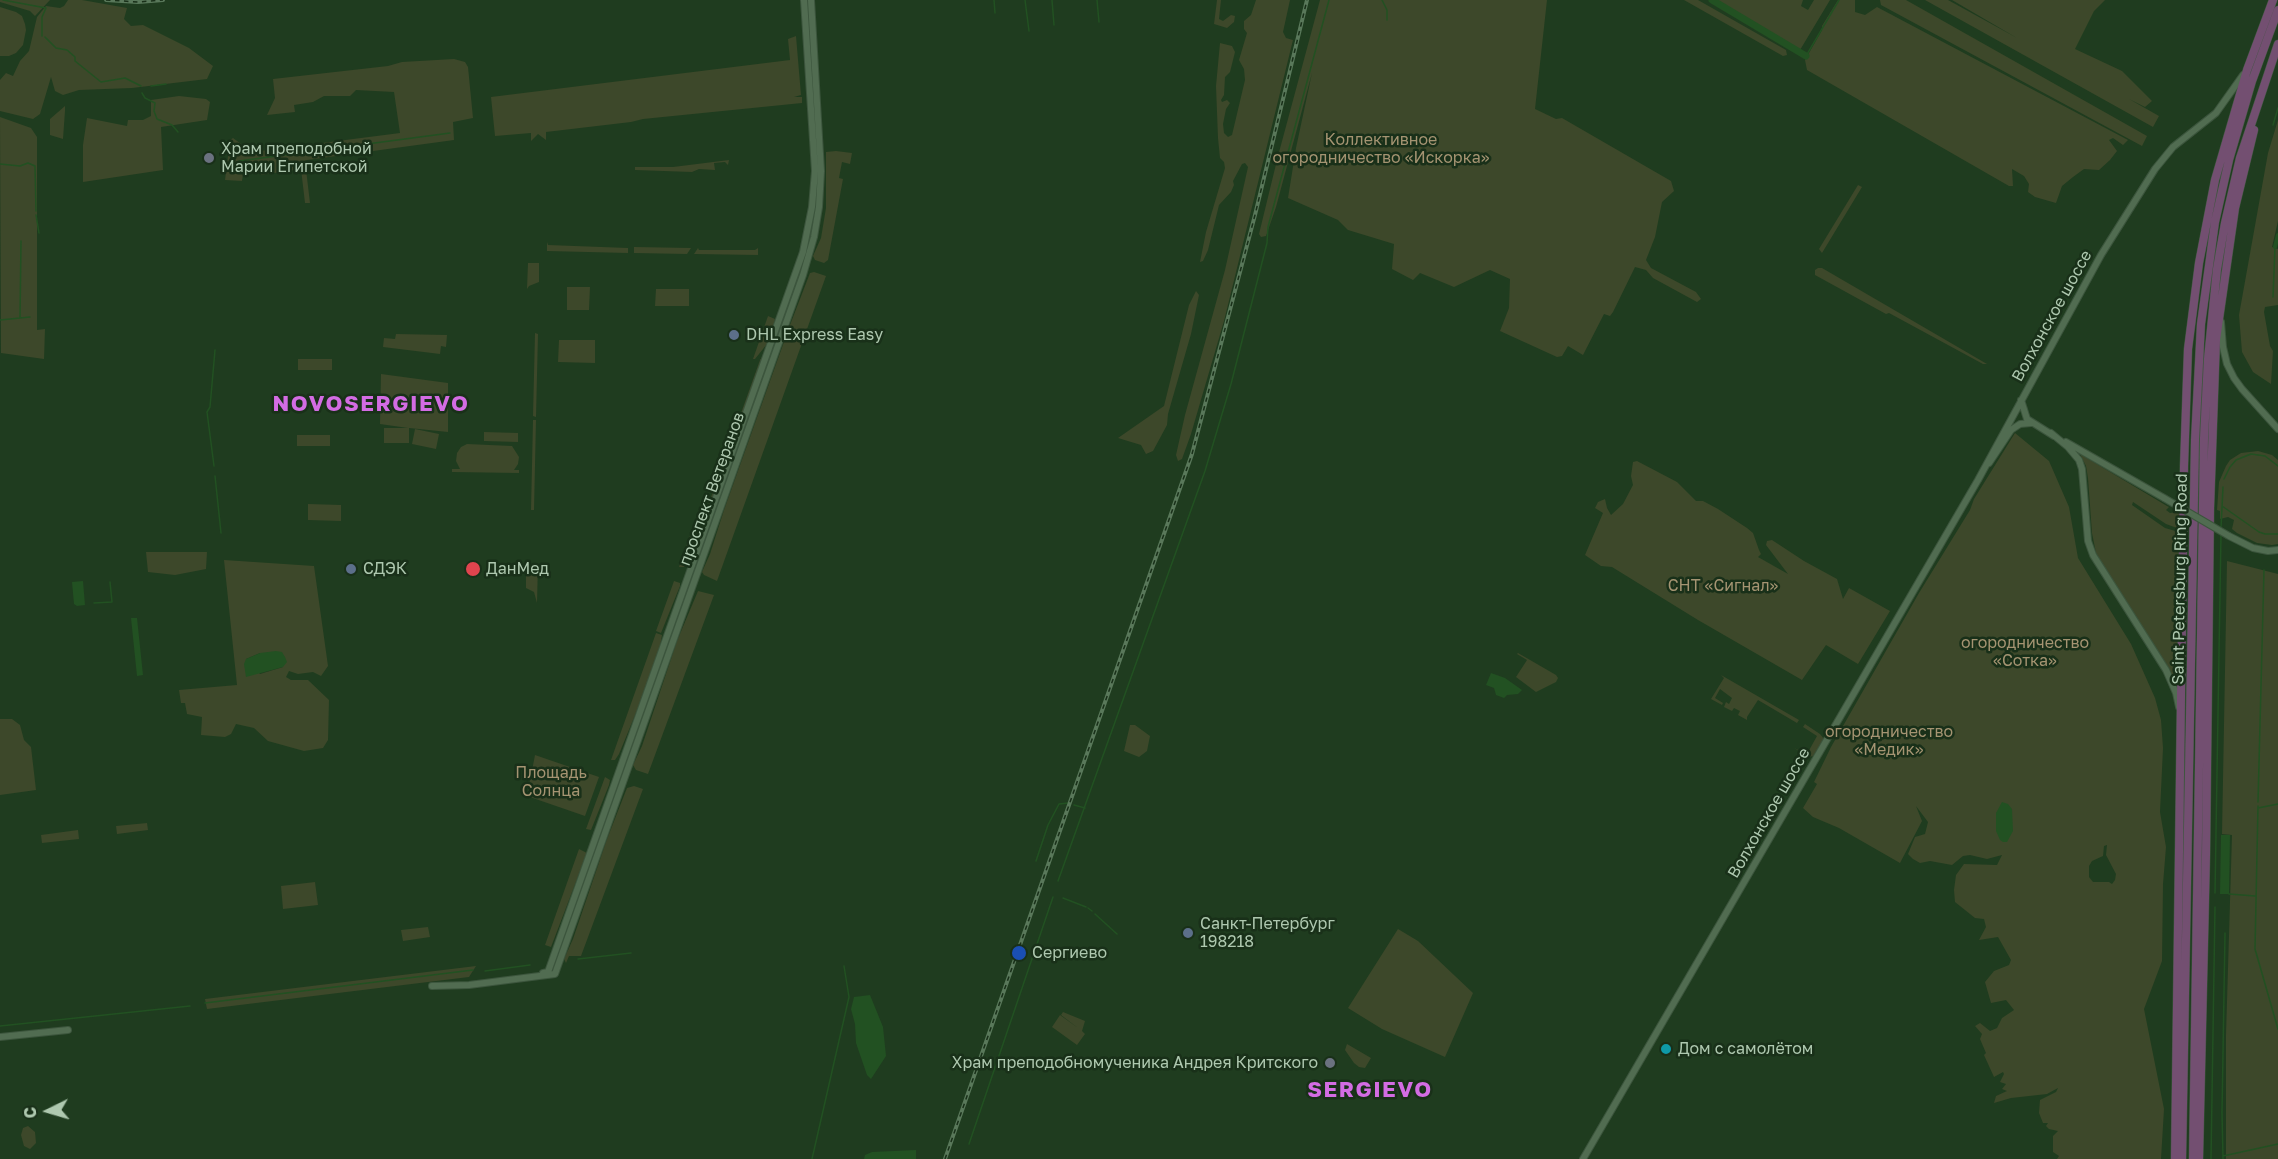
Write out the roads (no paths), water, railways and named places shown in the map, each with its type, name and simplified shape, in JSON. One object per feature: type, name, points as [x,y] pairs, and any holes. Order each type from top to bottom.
[{"type":"highway","points":[[2175,1159],[2184,455],[2189,340],[2206,220],[2222,152],[2247,70],[2273,0]]},
{"type":"highway","name":"Saint Petersburg Ring Road","points":[[2182,1159],[2195,440],[2201,324],[2215,222],[2229,160],[2252,81],[2278,10]]},
{"type":"highway","name":"Saint Petersburg Ring Road","points":[[2193,1159],[2204,438],[2209,347],[2217,269],[2225,223],[2241,158],[2278,44]]},
{"type":"highway","points":[[2199,1159],[2212,433],[2216,340],[2221,294],[2242,176],[2268,73]]},
{"type":"highway","points":[[2197,893],[2206,823]]},
{"type":"highway","points":[[2176,1067],[2184,988]]},
{"type":"main road","name":"проспект Ветеранов","points":[[552,973],[803,252],[812,207],[815,171],[804,0]]},
{"type":"main road","name":"проспект Ветеранов","points":[[552,973],[814,237],[821,190],[821,159],[811,0]]},
{"type":"main road","name":"Волхонское шоссе","points":[[1583,1159],[1978,480],[2101,255],[2155,169],[2173,147],[2216,113],[2247,70]]},
{"type":"main road","points":[[2221,294],[2221,333],[2227,364],[2242,389],[2278,429]]},
{"type":"main road","points":[[2021,400],[2024,416],[2032,423],[2229,536],[2253,548],[2278,550]]},
{"type":"main road","name":"Волхонское шоссе","points":[[1978,480],[2011,430],[2020,424],[2032,423]]},
{"type":"main road","points":[[2051,434],[2068,447],[2079,460],[2083,477],[2088,541],[2093,555],[2173,685],[2178,704],[2181,737]]},
{"type":"main road","points":[[552,973],[469,985],[432,986],[552,973]]},
{"type":"main road","points":[[0,1037],[68,1030]]},
{"type":"waterway","points":[[3,0],[46,8],[42,17],[42,36]]},
{"type":"waterway","points":[[994,0],[995,13]]},
{"type":"waterway","points":[[1025,0],[1029,31]]},
{"type":"waterway","points":[[1052,0],[1054,25]]},
{"type":"waterway","points":[[1097,0],[1099,22]]},
{"type":"waterway","points":[[1058,881],[1205,471],[1231,384],[1267,243],[1268,227],[1329,0]]},
{"type":"waterway","points":[[1382,0],[1387,10],[1387,20]]},
{"type":"waterway","points":[[1712,0],[1806,56]]},
{"type":"waterway","points":[[1806,56],[1839,0]]},
{"type":"waterway","points":[[45,37],[56,48],[67,50],[75,57],[75,61],[101,82],[125,78],[141,86]]},
{"type":"waterway","points":[[151,86],[166,84]]},
{"type":"waterway","points":[[142,93],[145,98],[155,103],[154,111],[157,119],[172,125],[178,132]]},
{"type":"waterway","points":[[2273,125],[2278,108]]},
{"type":"waterway","points":[[239,161],[450,133]]},
{"type":"waterway","points":[[0,164],[20,166],[28,163],[35,166],[36,211]]},
{"type":"waterway","points":[[36,215],[39,233]]},
{"type":"waterway","points":[[2275,247],[2278,235]]},
{"type":"waterway","points":[[20,318],[21,241]]},
{"type":"waterway","points":[[2273,297],[2275,247]]},
{"type":"waterway","points":[[0,320],[30,317]]},
{"type":"waterway","points":[[214,466],[207,412],[210,407],[215,350]]},
{"type":"waterway","points":[[2224,479],[2236,460],[2251,454],[2265,456],[2278,466]]},
{"type":"waterway","points":[[215,476],[221,533]]},
{"type":"waterway","points":[[2221,528],[2223,487]]},
{"type":"waterway","points":[[2222,506],[2259,532],[2278,534]]},
{"type":"waterway","points":[[2215,893],[2221,533]]},
{"type":"waterway","points":[[2258,802],[2264,570]]},
{"type":"waterway","points":[[94,603],[112,602],[110,582]]},
{"type":"waterway","points":[[1036,861],[1048,825],[1059,804],[1068,803]]},
{"type":"waterway","points":[[2258,808],[2278,804]]},
{"type":"waterway","points":[[1074,805],[1085,808]]},
{"type":"waterway","points":[[2258,806],[2255,949],[2278,1029]]},
{"type":"waterway","points":[[2229,894],[2255,896]]},
{"type":"waterway","points":[[969,1144],[1053,897]]},
{"type":"waterway","points":[[1063,898],[1086,907]]},
{"type":"waterway","points":[[2211,1159],[2215,907]]},
{"type":"waterway","points":[[1088,908],[1092,911]]},
{"type":"waterway","points":[[1095,914],[1117,934]]},
{"type":"waterway","points":[[2223,1159],[2225,933]]},
{"type":"waterway","points":[[578,959],[631,953]]},
{"type":"waterway","points":[[485,971],[530,965]]},
{"type":"waterway","points":[[812,1159],[849,997],[844,966]]},
{"type":"waterway","points":[[205,1003],[473,970]]},
{"type":"waterway","points":[[0,1026],[190,1006]]},
{"type":"waterway","points":[[2223,1156],[2278,1144]]},
{"type":"railway","points":[[106,0],[138,2],[163,0]]},
{"type":"railway","points":[[945,1159],[1192,454],[1255,215],[1307,0]]},
{"type":"place","name":"Храм преподобной Марии Египетской","points":[[209,158]]},
{"type":"place","name":"DHL Express Easy","points":[[734,335]]},
{"type":"place","name":"СДЭК","points":[[351,569]]},
{"type":"place","name":"ДанМед","points":[[473,569]]},
{"type":"place","name":"Санкт-Петербург 198218","points":[[1188,933]]},
{"type":"place","name":"Сергиево","points":[[1019,953]]},
{"type":"place","name":"Дом с самолётом","points":[[1666,1049]]},
{"type":"place","name":"Храм преподобномученика Андрея Критского","points":[[1330,1063]]},
{"type":"district","name":"NOVOSERGIEVO","points":[[371,404]]},
{"type":"district","name":"SERGIEVO","points":[[1370,1090]]},
{"type":"park label","name":"Коллективное огородничество «Искорка»","points":[[1381,149]]},
{"type":"park label","name":"СНТ «Сигнал»","points":[[1723,586]]},
{"type":"park label","name":"огородничество «Сотка»","points":[[2025,652]]},
{"type":"park label","name":"огородничество «Медик»","points":[[1889,741]]},
{"type":"park label","name":"Площадь Солнца","points":[[551,782]]}]
